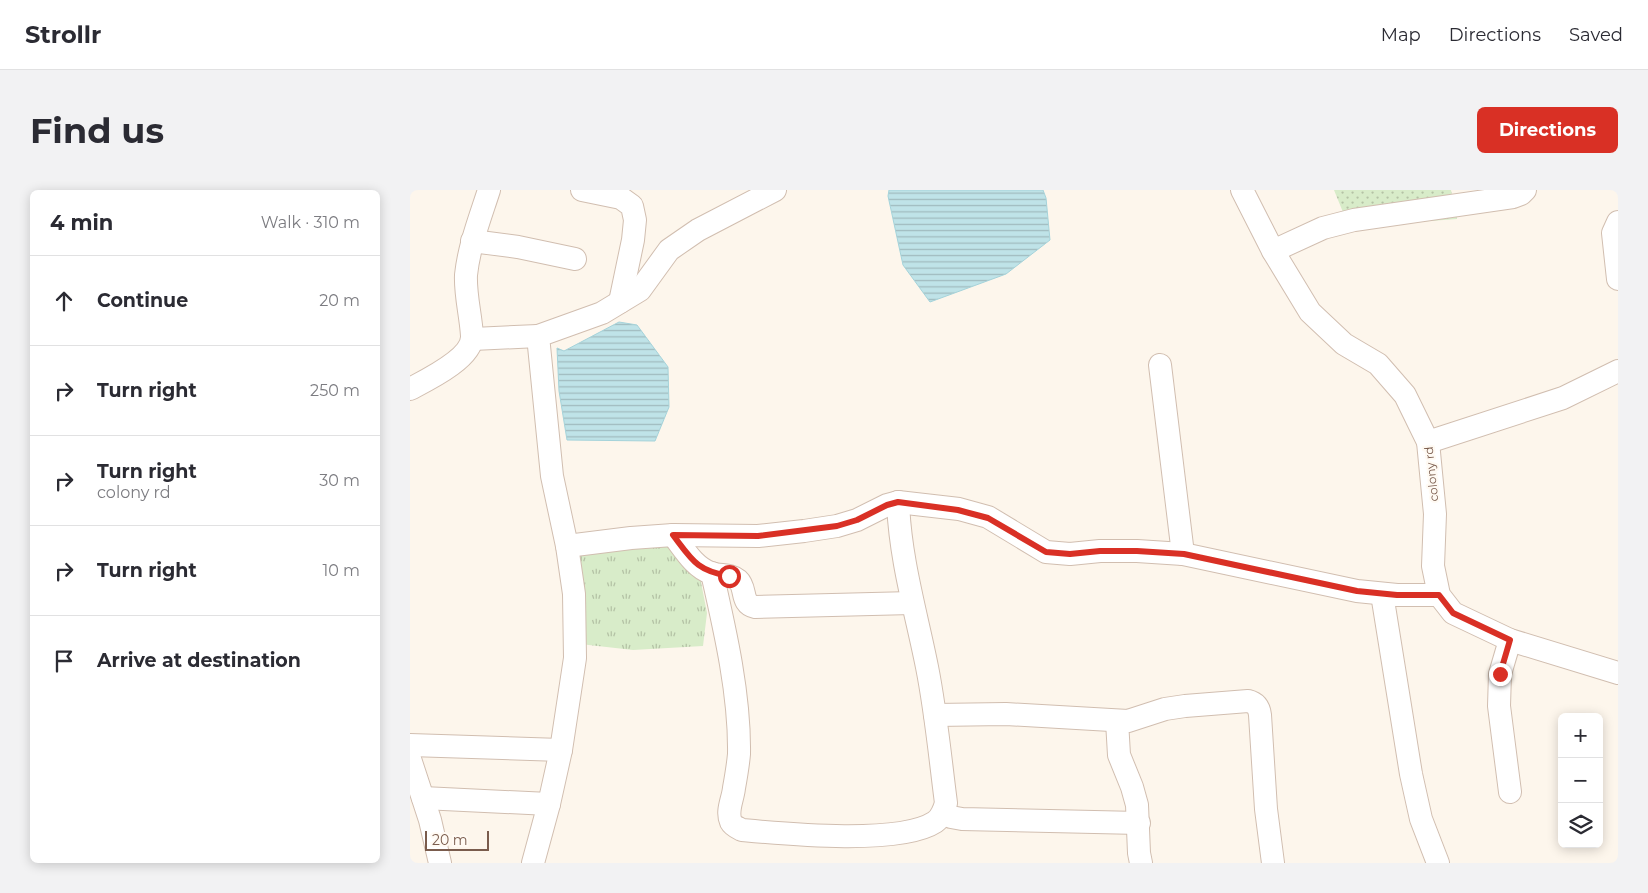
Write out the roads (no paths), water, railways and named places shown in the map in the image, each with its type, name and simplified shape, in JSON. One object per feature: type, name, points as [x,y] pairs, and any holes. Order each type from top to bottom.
[{"type":"street","points":[[410,389],[445,370],[464,355],[473,339],[466,276],[472,242],[489,190]]},
{"type":"street","points":[[582,190],[621,198],[632,206],[634,220],[633,240],[620,302]]},
{"type":"street","points":[[473,339],[538,336],[602,313],[640,290],[670,250],[691,235],[775,190]]},
{"type":"street","name":"colony rd","points":[[1242,190],[1273,251],[1310,312],[1344,344],[1378,364],[1405,395],[1428,442],[1435,514],[1433,566],[1439,595],[1453,613],[1510,640],[1618,673]]},
{"type":"street","points":[[1273,251],[1323,228],[1354,220],[1513,197],[1525,190]]},
{"type":"street","points":[[1618,222],[1613,233],[1618,279]]},
{"type":"street","points":[[472,242],[518,247],[575,258]]},
{"type":"street","points":[[533,863],[561,750],[574,658],[574,594],[567,546],[552,476],[538,336]]},
{"type":"street","points":[[1160,365],[1184,554]]},
{"type":"street","points":[[1428,442],[1563,398],[1618,371]]},
{"type":"street","points":[[567,546],[673,535],[758,536],[837,526],[857,520],[887,505],[898,502],[958,510],[988,518],[1046,552],[1070,554],[1100,551],[1137,551],[1184,554],[1357,591],[1382,594],[1439,595]]},
{"type":"street","points":[[712,573],[726,635],[735,699],[739,754],[729,813],[731,823],[736,828],[742,830],[798,835],[846,836],[908,832],[925,827],[936,821],[943,814],[946,802],[927,668],[912,603],[900,535],[898,502]]},
{"type":"street","points":[[673,535],[700,568],[712,573],[729,576],[739,581],[746,603],[750,606],[912,603]]},
{"type":"street","points":[[1382,594],[1411,774],[1421,819],[1438,863]]},
{"type":"street","points":[[1510,640],[1500,674],[1498,706],[1510,792]]},
{"type":"street","points":[[934,715],[1006,714],[1117,721],[1134,720],[1185,706],[1254,702],[1259,708],[1260,715],[1266,809],[1273,863]]},
{"type":"street","points":[[1117,721],[1119,755],[1137,805],[1141,863]]},
{"type":"street","points":[[410,745],[561,750]]},
{"type":"street","points":[[410,759],[423,798],[420,821],[440,863]]},
{"type":"street","points":[[423,798],[549,804]]},
{"type":"street","points":[[943,814],[962,818],[1139,823]]},
{"type":"water","points":[[889,190],[1043,190],[1046,198],[1050,240],[1006,274],[930,302],[903,265],[888,196]]},
{"type":"water","points":[[619,322],[637,325],[668,367],[669,407],[655,441],[567,440],[559,391],[557,348],[564,351]]}]
